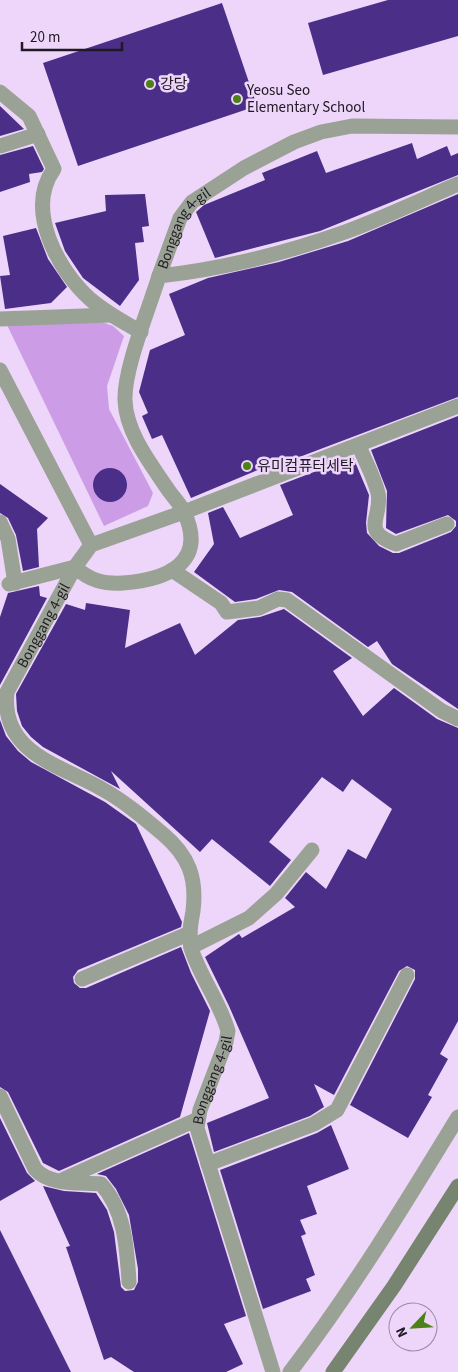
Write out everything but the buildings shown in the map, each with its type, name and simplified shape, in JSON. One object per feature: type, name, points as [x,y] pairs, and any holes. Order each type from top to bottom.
[{"type":"street","points":[[0,92],[29,116],[54,169],[46,183],[42,198],[48,234],[62,263],[75,283],[91,300],[111,315],[141,332]]},
{"type":"street","name":"Bonggang 4-gil","points":[[76,567],[94,581],[110,583],[154,578],[172,570],[186,560],[190,552],[191,538],[184,512],[154,469],[126,416],[127,381],[141,332],[180,218],[192,202],[244,168],[294,142],[321,132],[352,126],[458,127]]},
{"type":"street","points":[[0,146],[38,134]]},
{"type":"street","points":[[159,276],[203,271],[345,232],[458,184]]},
{"type":"street","points":[[0,319],[111,315]]},
{"type":"street","points":[[0,370],[91,544],[184,512],[359,446],[458,406]]},
{"type":"street","points":[[359,446],[378,494],[374,526],[378,534],[396,544],[447,524]]},
{"type":"street","points":[[0,522],[8,539],[12,584],[76,567]]},
{"type":"street","name":"Bonggang 4-gil","points":[[91,544],[76,567],[7,692],[3,706],[14,736],[35,757],[84,780],[118,799],[165,835],[193,876],[190,940],[228,1031],[197,1128],[273,1372]]},
{"type":"street","points":[[172,570],[221,603],[227,612],[259,608],[278,599],[287,600],[442,711],[458,719]]},
{"type":"street","points":[[82,979],[249,918],[276,894],[312,850]]},
{"type":"street","points":[[208,1164],[314,1124],[337,1110],[407,975]]},
{"type":"street","points":[[0,1096],[35,1170],[41,1176],[60,1181],[100,1184],[108,1192],[115,1204],[124,1235],[129,1282]]},
{"type":"street","points":[[290,1372],[378,1249],[458,1117]]},
{"type":"street","points":[[60,1181],[198,1120]]},
{"type":"street","points":[[333,1372],[394,1286],[458,1186]]},
{"type":"shaded area","points":[[99,321],[113,326],[124,336],[107,386],[109,409],[153,493],[148,506],[104,526],[7,325]]},
{"type":"place","name":"강당","points":[[150,84]]},
{"type":"place","name":"Yeosu Seo Elementary School","points":[[237,99]]},
{"type":"place","name":"유미컴퓨터세탁","points":[[247,466]]}]
